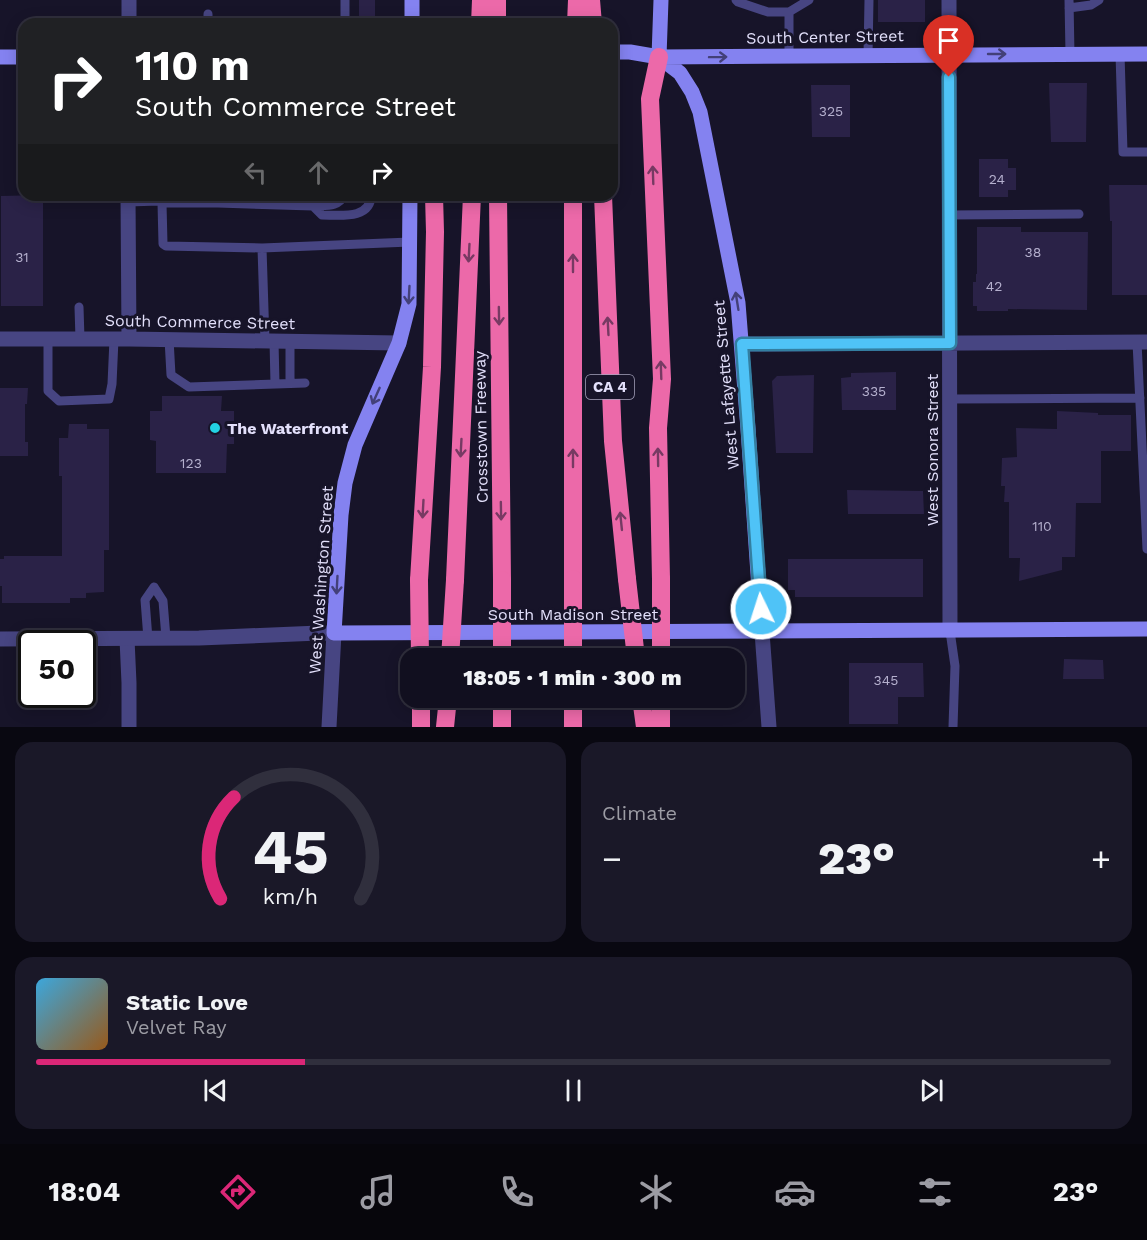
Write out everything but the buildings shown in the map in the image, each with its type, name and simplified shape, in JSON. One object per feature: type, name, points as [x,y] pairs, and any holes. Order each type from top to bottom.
[{"type":"highway","points":[[480,18],[481,0]]},
{"type":"highway","points":[[497,18],[498,0]]},
{"type":"highway","points":[[576,18],[577,0]]},
{"type":"highway","points":[[591,0],[592,18]]},
{"type":"highway","points":[[659,57],[650,99],[662,379],[658,428],[661,648]]},
{"type":"highway","points":[[420,648],[419,580],[432,367],[434,201]]},
{"type":"highway","points":[[451,648],[472,201]]},
{"type":"highway","name":"Crosstown Freeway","points":[[498,201],[502,648]]},
{"type":"highway","name":"CA 4","points":[[573,201],[573,648]]},
{"type":"highway","name":"CA 4","points":[[603,201],[613,441],[635,648]]},
{"type":"highway","points":[[421,708],[421,727]]},
{"type":"highway","points":[[445,727],[447,708]]},
{"type":"highway","points":[[502,708],[502,727]]},
{"type":"highway","points":[[573,708],[573,727]]},
{"type":"highway","points":[[642,708],[645,727]]},
{"type":"highway","points":[[661,727],[662,708]]},
{"type":"main road","points":[[412,0],[412,18]]},
{"type":"main road","points":[[659,57],[661,0]]},
{"type":"main road","name":"South Center Street","points":[[618,52],[659,57],[1147,54]]},
{"type":"main road","points":[[0,57],[18,57]]},
{"type":"main road","name":"West Lafayette Street","points":[[659,57],[680,74],[692,92],[700,112],[738,303],[762,632]]},
{"type":"main road","name":"West Washington Street","points":[[334,633],[345,483],[355,445],[399,343],[409,304],[410,201]]},
{"type":"main road","name":"South Madison Street","points":[[334,633],[1147,629]]},
{"type":"street","points":[[129,0],[129,18]]},
{"type":"street","name":"West Sonora Street","points":[[949,0],[950,631]]},
{"type":"street","points":[[121,339],[128,201]]},
{"type":"street","name":"South Commerce Street","points":[[0,339],[399,343]]},
{"type":"street","points":[[742,344],[1142,342]]},
{"type":"street","name":"West Lafayette Street","points":[[762,632],[769,727]]},
{"type":"street","name":"South Madison Street","points":[[0,639],[148,639],[334,633]]},
{"type":"street","name":"West Washington Street","points":[[329,727],[334,633]]},
{"type":"street","points":[[127,639],[129,727]]},
{"type":"lane","points":[[345,0],[345,18]]},
{"type":"lane","points":[[736,0],[768,12],[789,12],[809,0]]},
{"type":"lane","points":[[868,55],[869,0]]},
{"type":"lane","points":[[1070,54],[1069,4],[1091,5],[1099,0]]},
{"type":"lane","points":[[789,12],[789,56]]},
{"type":"lane","points":[[1120,54],[1123,152],[1147,152]]},
{"type":"lane","points":[[159,201],[162,203],[190,201]]},
{"type":"lane","points":[[242,201],[301,206],[336,205],[341,201]]},
{"type":"lane","points":[[301,201],[301,206]]},
{"type":"lane","points":[[313,206],[322,215],[355,215],[363,211],[370,201]]},
{"type":"lane","points":[[162,203],[163,244],[166,246],[262,248],[410,242]]},
{"type":"lane","points":[[950,215],[1079,214]]},
{"type":"lane","points":[[262,248],[275,384]]},
{"type":"lane","points":[[79,307],[80,339]]},
{"type":"lane","points":[[48,339],[48,391],[59,401],[109,399],[121,339]]},
{"type":"lane","points":[[169,339],[171,375],[189,387],[305,383]]},
{"type":"lane","points":[[290,341],[290,383]]},
{"type":"lane","points":[[1142,342],[1140,398],[1147,549]]},
{"type":"lane","points":[[950,399],[1140,398]]},
{"type":"lane","points":[[148,639],[145,600],[154,587],[163,601],[166,638]]},
{"type":"lane","points":[[950,631],[955,666],[953,727]]},
{"type":"place","name":"The Waterfront","points":[[215,428]]},
{"type":"route","points":[[761,609],[742,344],[950,343],[949,77]]}]
